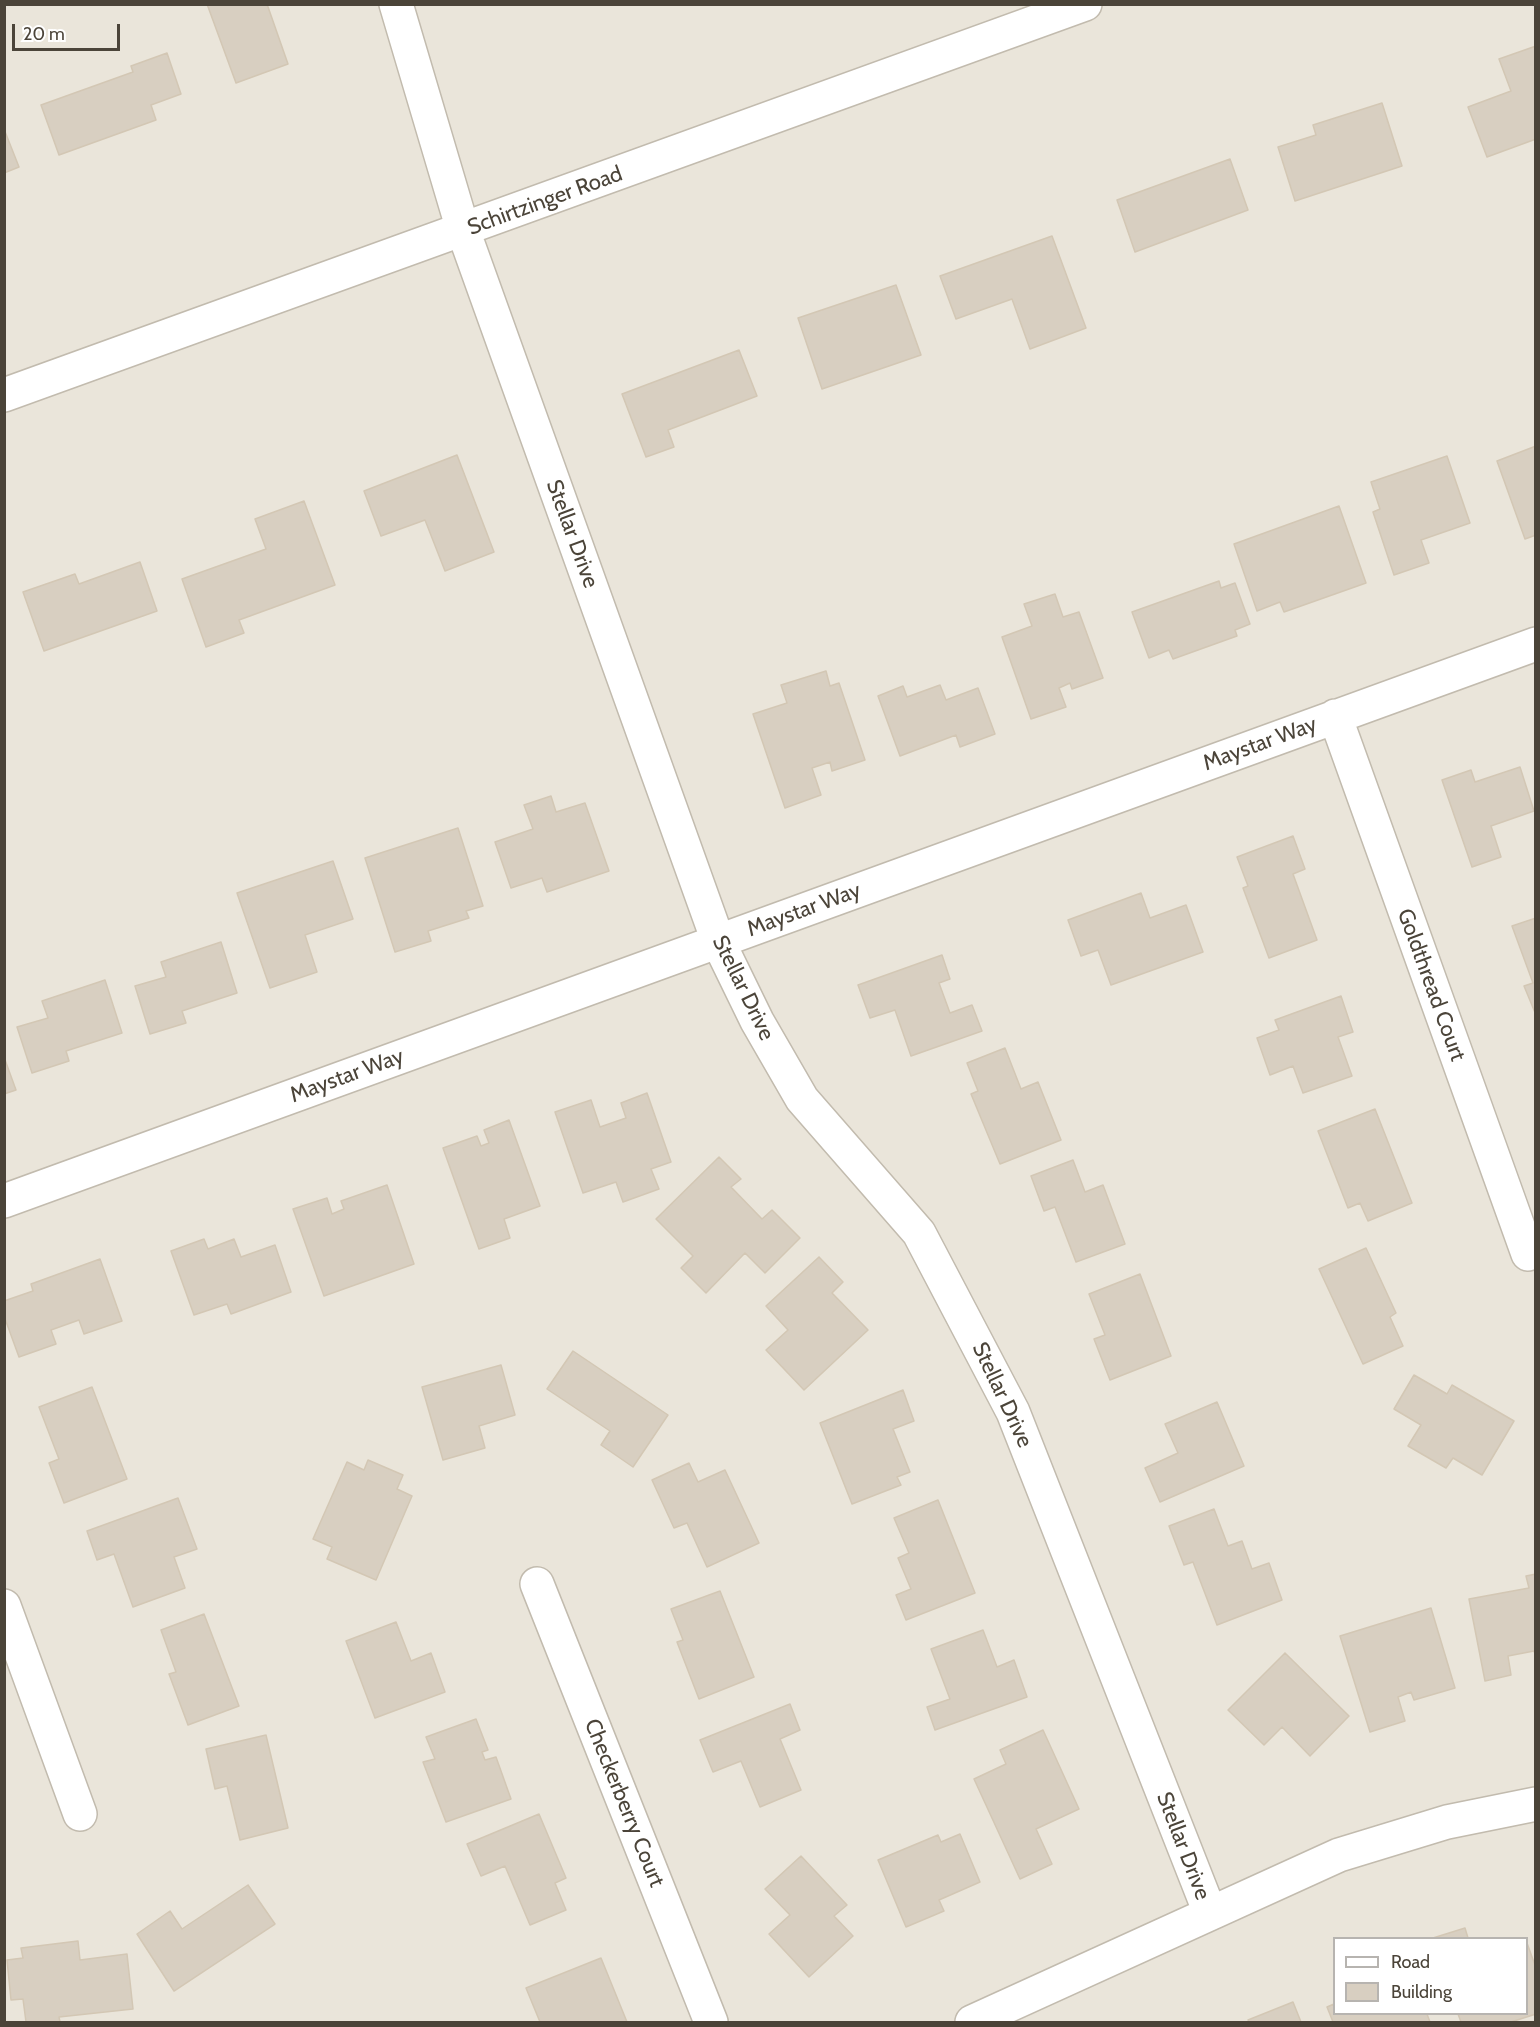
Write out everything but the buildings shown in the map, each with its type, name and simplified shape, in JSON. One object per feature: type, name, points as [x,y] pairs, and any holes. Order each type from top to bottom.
[{"type":"street","name":"Stellar Drive","points":[[396,4],[463,230],[718,941],[757,1021],[802,1099],[920,1233],[1013,1412],[1210,1913]]},
{"type":"street","name":"Schirtzinger Road","points":[[4,395],[1085,4]]},
{"type":"street","name":"Maystar Way","points":[[4,1201],[1536,644]]},
{"type":"street","name":"Goldthread Court","points":[[1335,716],[1528,1254]]},
{"type":"street","name":"Checkerberry Court","points":[[537,1584],[711,2022]]},
{"type":"street","points":[[4,1606],[80,1814]]},
{"type":"street","points":[[972,2022],[1340,1855],[1447,1822],[1536,1804]]},
{"type":"shaded area","points":[[5,5],[1535,5],[1535,2022],[5,2022]]}]
